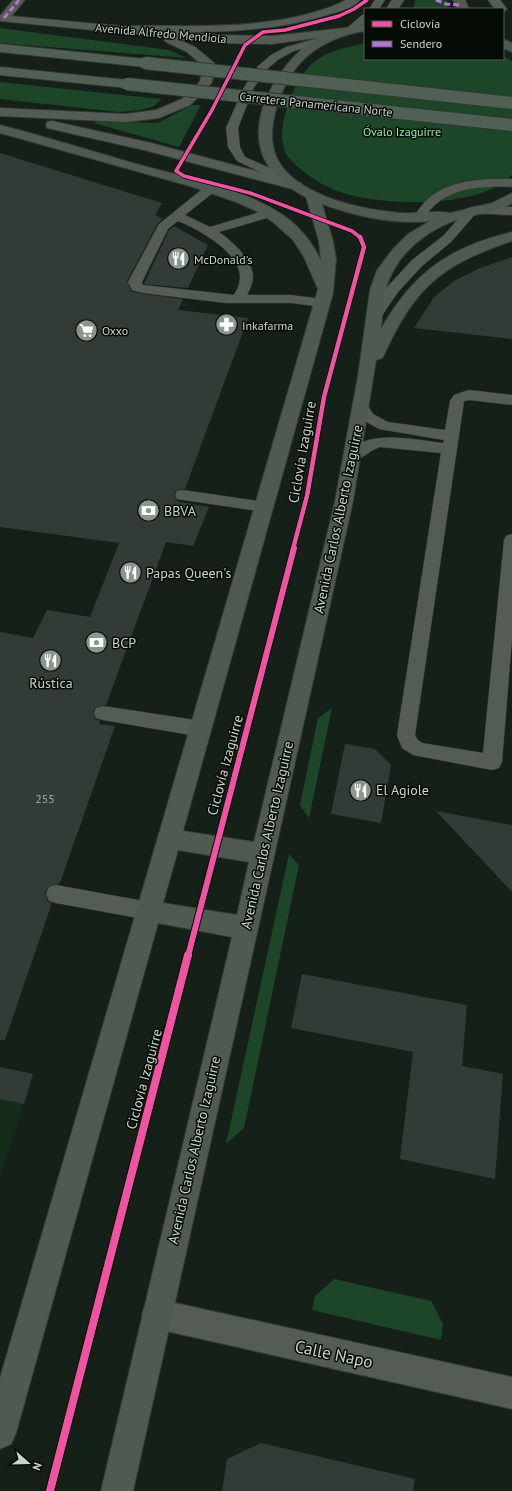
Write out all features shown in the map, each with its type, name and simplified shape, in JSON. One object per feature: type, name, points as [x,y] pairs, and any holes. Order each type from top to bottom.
[{"type":"highway","name":"Carretera Panamericana Norte","points":[[0,48],[512,103]]},
{"type":"highway","name":"Carretera Panamericana Norte","points":[[0,71],[512,125]]},
{"type":"main road","points":[[2,18],[19,0]]},
{"type":"main road","points":[[128,29],[254,27],[278,25],[317,15],[354,0]]},
{"type":"main road","points":[[494,0],[500,8]]},
{"type":"main road","points":[[504,12],[512,18]]},
{"type":"main road","name":"Avenida Alfredo Mendiola","points":[[2,18],[128,29],[186,37],[256,40],[306,37],[348,30]]},
{"type":"main road","name":"Avenida Carlos Alberto Izaguirre","points":[[364,28],[348,30],[325,39],[309,50],[285,75],[269,109],[266,138],[269,155],[274,165],[293,183],[312,195],[343,207],[379,215],[419,218],[470,212],[497,206],[512,197]]},
{"type":"main road","points":[[0,113],[126,118],[159,114],[186,102],[206,82],[209,66],[197,53],[180,43],[157,35],[128,29]]},
{"type":"main road","points":[[0,113],[146,146],[293,183]]},
{"type":"main road","points":[[0,129],[210,189],[270,213],[293,230],[307,246],[317,266],[324,298]]},
{"type":"main road","points":[[0,1433],[324,298],[328,271],[326,241],[312,195]]},
{"type":"main road","points":[[470,212],[512,211]]},
{"type":"main road","name":"Avenida Carlos Alberto Izaguirre","points":[[117,1491],[344,501],[366,376],[378,290],[385,270],[398,252],[413,237],[429,227],[470,212]]},
{"type":"main road","points":[[366,376],[387,329],[408,297],[422,282],[432,273],[457,256],[512,236]]},
{"type":"main road","points":[[170,839],[262,854]]},
{"type":"main road","points":[[149,911],[245,928]]},
{"type":"main road","name":"Calle Napo","points":[[157,1314],[512,1393]]},
{"type":"lane","points":[[348,30],[364,18]]},
{"type":"lane","points":[[293,183],[241,159],[234,147],[232,128],[248,89],[262,68],[275,57],[290,48],[325,39]]},
{"type":"lane","points":[[419,218],[429,203],[445,192],[489,182],[512,183]]},
{"type":"lane","points":[[210,189],[164,227],[135,282],[135,285],[143,289],[226,299],[324,298]]},
{"type":"lane","points":[[497,206],[512,204]]},
{"type":"lane","points":[[374,317],[393,289],[417,262],[447,239],[470,212]]},
{"type":"lane","points":[[210,231],[270,213]]},
{"type":"lane","points":[[176,216],[210,231],[223,241],[245,268],[246,282],[238,299]]},
{"type":"lane","points":[[512,400],[469,395],[459,398],[457,401],[406,735],[407,742],[413,748],[492,762],[512,540]]},
{"type":"lane","points":[[361,406],[368,417],[384,426],[451,443]]},
{"type":"lane","points":[[352,457],[366,446],[380,442],[451,443]]},
{"type":"lane","points":[[183,495],[265,507]]},
{"type":"lane","points":[[103,713],[202,729]]},
{"type":"lane","points":[[56,894],[149,911]]},
{"type":"shaded area","points":[[0,1067],[33,1074],[0,1177]]},
{"type":"green space","points":[[415,0],[447,0],[449,8],[413,8]]},
{"type":"green space","points":[[0,28],[169,50],[186,58],[0,43]]},
{"type":"green space","name":"Óvalo Izaguirre","points":[[364,43],[364,60],[504,60],[504,57],[512,61],[512,175],[498,186],[478,194],[456,199],[431,202],[406,202],[361,197],[331,189],[309,176],[290,160],[285,152],[282,136],[283,122],[291,96],[304,72],[320,58],[339,49]]},
{"type":"green space","points":[[0,82],[161,99],[154,106],[141,110],[118,112],[0,99]]},
{"type":"green space","points":[[192,105],[201,105],[179,147],[94,123],[97,121],[158,123]]},
{"type":"green space","points":[[332,708],[309,818],[300,805],[318,718]]},
{"type":"green space","points":[[289,854],[299,865],[244,1128],[226,1144]]},
{"type":"green space","points":[[334,1279],[431,1301],[443,1324],[441,1340],[312,1310],[315,1296]]},
{"type":"building","points":[[0,153],[162,203],[155,215],[163,219],[158,223],[127,281],[131,291],[183,299],[178,310],[248,318],[185,489],[177,490],[174,494],[176,500],[180,502],[209,507],[193,546],[166,542],[106,705],[96,707],[93,712],[95,719],[100,721],[99,724],[115,726],[61,880],[59,884],[49,886],[45,893],[48,902],[52,903],[5,1040],[0,1040],[0,632],[33,638],[47,610],[90,617],[119,543],[0,527]]},
{"type":"building","name":"McDonald's","points":[[174,226],[208,245],[188,288],[144,284],[169,230]]},
{"type":"building","points":[[512,257],[512,339],[414,328],[434,297],[454,281],[480,268]]},
{"type":"building","name":"El Agiole","points":[[345,744],[375,749],[391,765],[381,823],[331,814]]},
{"type":"building","points":[[436,811],[512,825],[512,892]]},
{"type":"building","points":[[302,974],[467,1005],[462,1066],[503,1074],[495,1179],[400,1159],[413,1052],[291,1028]]},
{"type":"building","points":[[0,1067],[33,1074],[24,1104],[0,1099]]},
{"type":"building","points":[[261,1443],[415,1479],[413,1491],[222,1491],[227,1459]]},
{"type":"marked path","points":[[4,18],[19,0]]},
{"type":"marked path","points":[[436,0],[446,4],[460,5]]},
{"type":"cycle path","name":"Ciclovía Izaguirre","points":[[50,1491],[307,496],[324,397],[364,247],[362,238],[352,231],[250,193],[184,176],[176,171],[212,110],[245,45],[263,32],[285,30],[339,16],[354,9],[367,0]]},
{"type":"place","name":"McDonald's","points":[[178,259]]},
{"type":"place","name":"Inkafarma","points":[[226,325]]},
{"type":"place","name":"Oxxo","points":[[86,330]]},
{"type":"place","name":"BBVA","points":[[149,511]]},
{"type":"place","name":"Papas Queen's","points":[[131,573]]},
{"type":"place","name":"BCP","points":[[96,643]]},
{"type":"place","name":"Rústica","points":[[51,661]]},
{"type":"place","name":"El Agiole","points":[[361,790]]}]
